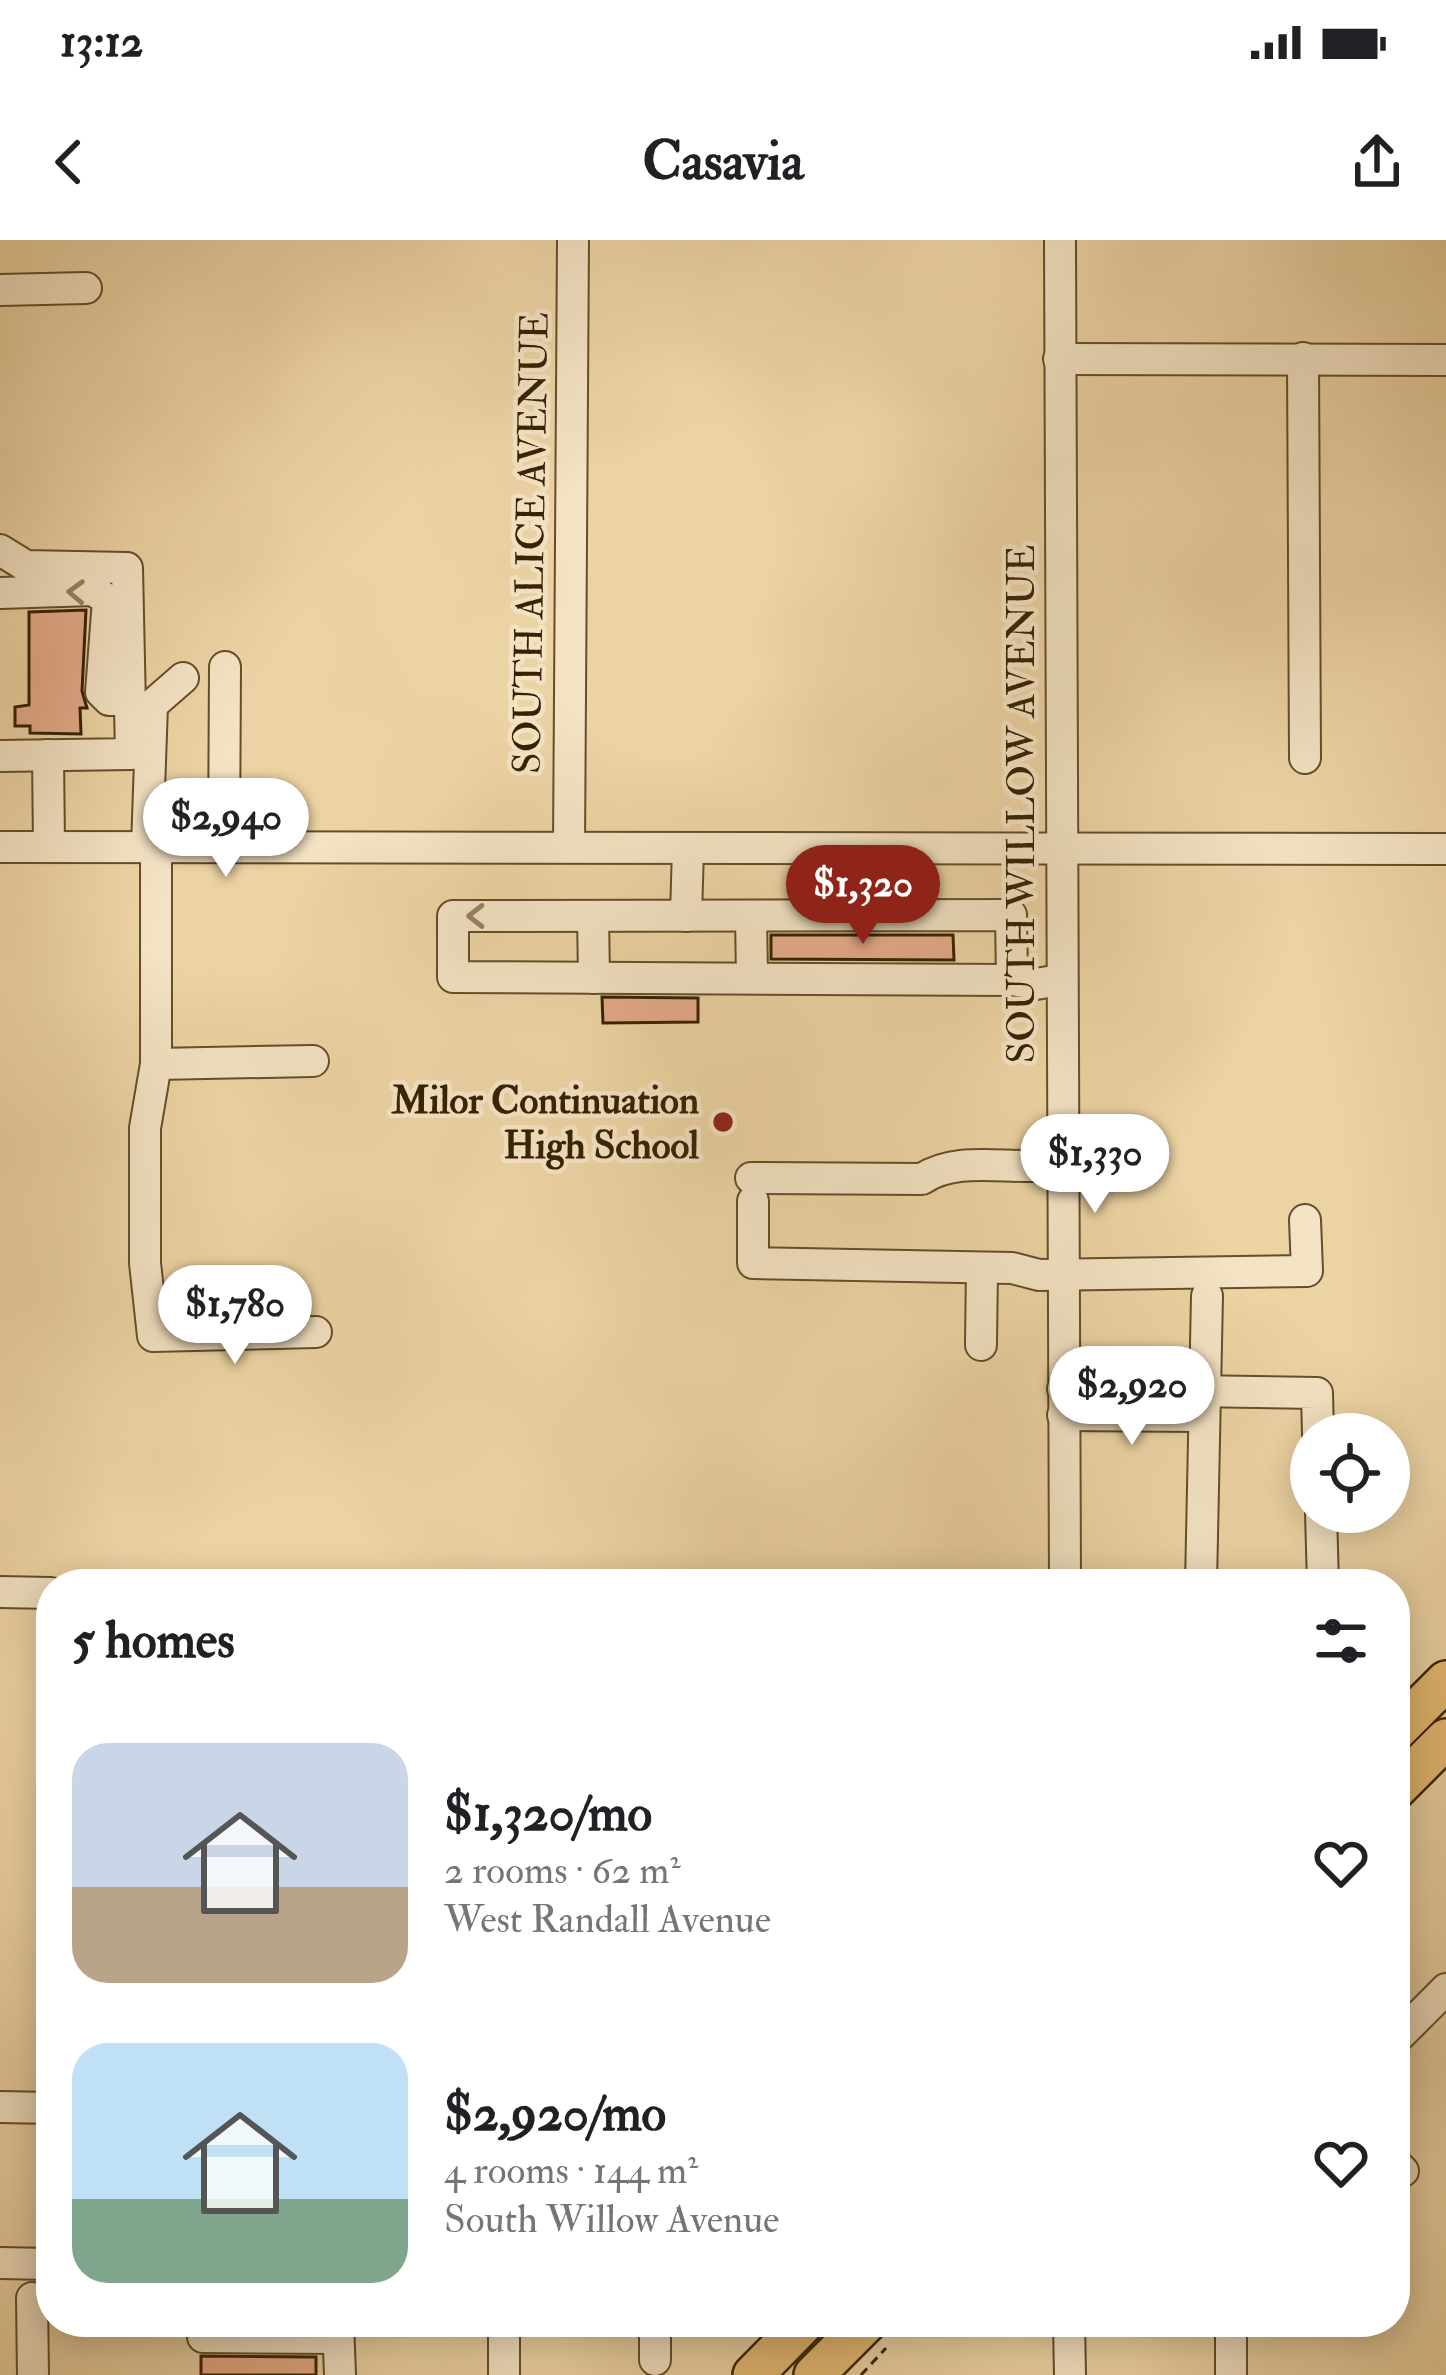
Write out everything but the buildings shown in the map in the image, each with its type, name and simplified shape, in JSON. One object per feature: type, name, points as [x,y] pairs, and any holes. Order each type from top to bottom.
[{"type":"main road","points":[[1410,1717],[1446,1682]]},
{"type":"main road","points":[[1410,1775],[1446,1739]]},
{"type":"main road","points":[[753,2375],[786,2337]]},
{"type":"main road","points":[[814,2375],[852,2337]]},
{"type":"street","name":"SOUTH ALICE AVENUE","points":[[569,848],[573,240]]},
{"type":"street","name":"SOUTH WILLOW AVENUE","points":[[1060,240],[1065,1569]]},
{"type":"street","points":[[0,290],[86,288]]},
{"type":"street","points":[[1304,358],[1305,758]]},
{"type":"street","points":[[1059,359],[1446,360]]},
{"type":"street","points":[[0,756],[131,754],[128,568],[13,558],[0,592],[93,590],[107,600],[101,692],[109,700],[130,700]]},
{"type":"street","points":[[224,848],[225,667]]},
{"type":"street","points":[[183,679],[152,705],[156,1064],[145,1150],[145,1263],[153,1336],[316,1332]]},
{"type":"street","points":[[48,755],[50,847]]},
{"type":"street","points":[[0,847],[1446,849]]},
{"type":"street","points":[[686,916],[688,848]]},
{"type":"street","points":[[862,916],[863,849]]},
{"type":"street","points":[[1012,980],[1011,915],[453,916],[453,977],[1012,980],[1036,985],[1060,980]]},
{"type":"street","points":[[593,916],[594,978]]},
{"type":"street","points":[[751,916],[752,978]]},
{"type":"street","points":[[156,1064],[313,1061]]},
{"type":"street","points":[[1062,1163],[1038,1168],[942,1166],[922,1179],[752,1189],[753,1263],[1063,1274],[1307,1271],[1305,1220]]},
{"type":"street","points":[[981,1346],[982,1268]]},
{"type":"street","points":[[1201,1569],[1207,1296]]},
{"type":"street","points":[[1063,1402],[1202,1403],[1317,1393],[1317,1413]]},
{"type":"street","points":[[1322,1533],[1323,1569]]},
{"type":"street","points":[[0,1592],[36,1592]]},
{"type":"street","points":[[1410,2025],[1446,1989]]},
{"type":"street","points":[[0,2107],[36,2108]]},
{"type":"street","points":[[0,2264],[36,2264]]},
{"type":"street","points":[[32,2298],[33,2375]]},
{"type":"street","points":[[338,2337],[340,2375]]},
{"type":"street","points":[[504,2337],[504,2375]]},
{"type":"street","points":[[655,2337],[655,2360]]},
{"type":"street","points":[[1069,2337],[1070,2375]]},
{"type":"street","points":[[1231,2337],[1231,2375]]},
{"type":"place","name":"Milor Continuation High School","points":[[723,1122]]}]
